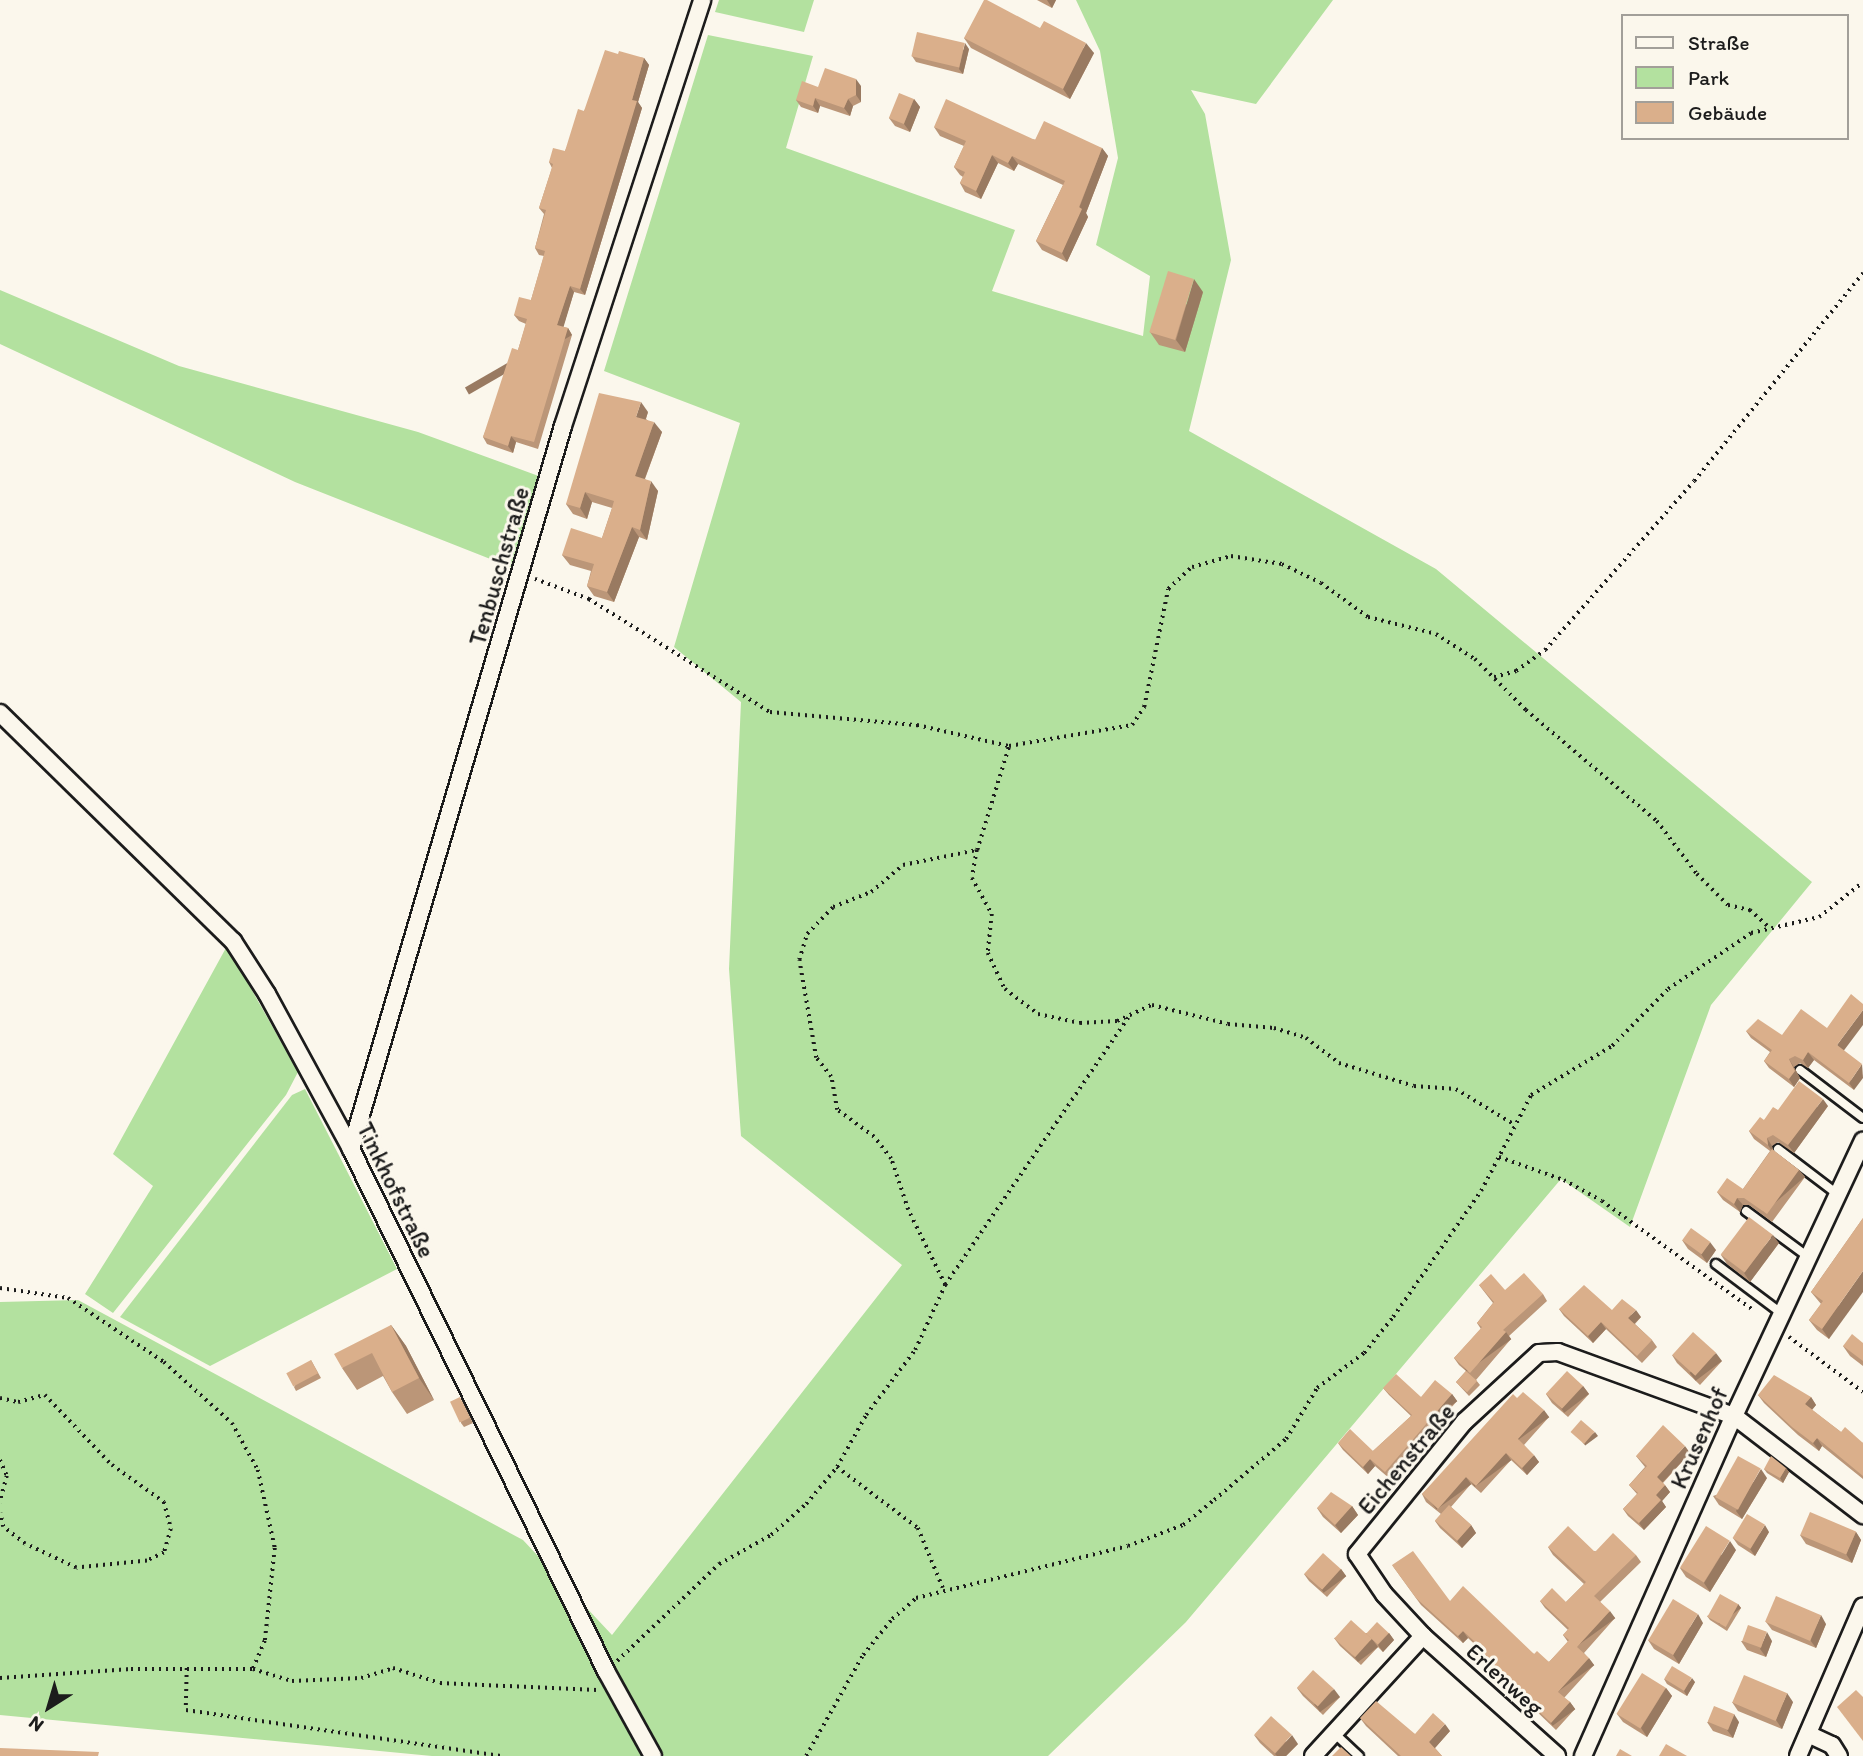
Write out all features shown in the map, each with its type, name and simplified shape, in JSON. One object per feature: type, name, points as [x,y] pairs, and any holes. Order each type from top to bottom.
[{"type":"street","name":"Tenbuschstraße","points":[[351,1149],[563,426],[702,0]]},
{"type":"street","name":"Tinkhofstraße","points":[[0,713],[233,941],[351,1149],[606,1671],[653,1756]]},
{"type":"street","name":"Krusenhof","points":[[1583,1756],[1777,1320],[1836,1192],[1863,1141]]},
{"type":"street","name":"Eichenstraße","points":[[1423,1636],[1384,1594],[1357,1554],[1464,1422],[1539,1353],[1558,1352],[1734,1416]]},
{"type":"street","points":[[1734,1416],[1863,1515]]},
{"type":"street","points":[[1798,1756],[1858,1633],[1863,1606]]},
{"type":"street","points":[[1313,1756],[1423,1636]]},
{"type":"street","name":"Erlenweg","points":[[1423,1636],[1557,1756]]},
{"type":"street","points":[[1808,1734],[1832,1745],[1839,1756]]},
{"type":"lane","points":[[1800,1070],[1863,1118]]},
{"type":"lane","points":[[1778,1149],[1836,1192]]},
{"type":"lane","points":[[1746,1211],[1807,1256]]},
{"type":"lane","points":[[1716,1264],[1777,1320]]},
{"type":"lane","points":[[1334,1733],[1359,1756]]},
{"type":"path","points":[[1494,677],[1516,671],[1545,650],[1694,481],[1863,273]]},
{"type":"path","points":[[523,575],[589,599],[770,712],[917,725],[1009,746],[1132,726],[1144,707],[1168,589],[1192,567],[1231,556],[1282,564],[1321,583],[1368,617],[1436,634],[1494,677],[1525,710],[1657,821],[1697,874],[1728,905],[1750,910],[1768,926]]},
{"type":"path","points":[[1009,746],[977,850],[972,878],[992,914],[988,953],[1005,989],[1038,1014],[1080,1023],[1117,1021],[1152,1005],[1228,1024],[1274,1028],[1306,1038],[1339,1063],[1414,1086],[1456,1089],[1515,1125]]},
{"type":"path","points":[[945,1285],[908,1210],[891,1159],[874,1137],[837,1110],[831,1077],[816,1058],[799,960],[807,934],[833,907],[871,892],[902,865],[977,850]]},
{"type":"path","points":[[806,1756],[863,1655],[892,1619],[916,1598],[943,1588],[1128,1546],[1183,1525],[1286,1439],[1317,1388],[1364,1353],[1481,1191],[1531,1095],[1612,1046],[1668,989],[1751,933],[1768,926],[1819,917],[1863,882]]},
{"type":"path","points":[[606,1671],[719,1564],[771,1535],[837,1466],[866,1415],[915,1350],[945,1285],[1129,1016]]},
{"type":"path","points":[[1499,1157],[1564,1180],[1602,1201],[1777,1320],[1863,1392]]},
{"type":"path","points":[[0,1288],[68,1298],[164,1362],[232,1423],[258,1470],[275,1548],[265,1641],[253,1669]]},
{"type":"path","points":[[0,1398],[18,1402],[44,1395],[112,1465],[164,1502],[171,1529],[163,1553],[147,1561],[76,1569],[25,1544],[4,1527],[0,1513]]},
{"type":"path","points":[[0,1460],[7,1476],[0,1503]]},
{"type":"path","points":[[837,1466],[918,1528],[943,1588]]},
{"type":"path","points":[[187,1668],[186,1710],[503,1756]]},
{"type":"path","points":[[0,1678],[187,1668],[253,1669],[292,1681],[361,1678],[393,1668],[440,1683],[617,1691]]},
{"type":"green space","points":[[719,0],[814,0],[804,32],[715,12]]},
{"type":"green space","points":[[1076,0],[1333,0],[1256,104],[1191,90],[1205,114],[1231,260],[1189,431],[1436,569],[1812,882],[1711,1005],[1630,1227],[1561,1179],[1186,1622],[1048,1756],[432,1756],[0,1715],[0,1302],[78,1300],[523,1540],[612,1635],[902,1265],[741,1136],[729,969],[741,702],[674,647],[740,423],[604,371],[708,35],[813,56],[786,148],[1015,230],[992,291],[1143,336],[1150,276],[1096,245],[1118,158],[1100,51]]},
{"type":"green space","points":[[0,290],[179,366],[418,432],[544,478],[518,570],[295,482],[0,344]]},
{"type":"green space","points":[[227,946],[298,1072],[286,1095],[113,1313],[85,1294],[153,1186],[113,1154]]},
{"type":"green space","points":[[305,1089],[397,1269],[210,1366],[120,1317],[292,1095]]},
{"type":"building","points":[[984,0],[1040,28],[1044,21],[1086,43],[1063,89],[964,38]]},
{"type":"building","points":[[917,32],[965,43],[959,67],[911,56]]},
{"type":"building","points":[[605,50],[644,58],[632,100],[637,101],[580,289],[570,286],[557,325],[568,328],[534,442],[511,436],[508,446],[483,437],[512,348],[518,350],[527,319],[514,315],[519,297],[531,300],[545,251],[535,248],[546,210],[539,208],[553,164],[549,162],[553,148],[565,151],[578,109],[584,111]]},
{"type":"building","points":[[825,68],[856,79],[856,95],[848,99],[844,108],[815,98],[813,106],[796,100],[802,81],[818,87]]},
{"type":"building","points":[[899,93],[914,99],[904,124],[889,118]]},
{"type":"building","points":[[946,99],[1035,140],[1044,121],[1102,148],[1079,207],[1082,209],[1062,253],[1036,241],[1065,181],[1012,156],[1008,163],[992,155],[976,191],[960,183],[965,172],[954,167],[966,141],[934,127]]},
{"type":"building","points":[[1168,271],[1194,279],[1175,340],[1149,332]]},
{"type":"building","points":[[599,393],[641,402],[636,417],[654,422],[635,476],[651,481],[640,530],[632,527],[607,592],[587,586],[594,564],[562,555],[571,528],[602,538],[614,501],[585,492],[580,508],[566,504]]},
{"type":"building","points":[[1851,994],[1863,1004],[1863,1010],[1837,1045],[1862,1064],[1849,1083],[1808,1052],[1803,1060],[1795,1056],[1789,1059],[1795,1071],[1789,1079],[1764,1061],[1772,1050],[1746,1031],[1758,1019],[1782,1035],[1801,1009],[1827,1028]]},
{"type":"building","points":[[1799,1081],[1823,1099],[1788,1145],[1773,1135],[1767,1138],[1768,1145],[1749,1131],[1760,1117],[1764,1120],[1773,1107],[1778,1110]]},
{"type":"building","points":[[1772,1149],[1799,1170],[1767,1214],[1744,1198],[1737,1198],[1734,1204],[1717,1192],[1727,1178],[1743,1189]]},
{"type":"building","points":[[1749,1217],[1773,1235],[1745,1273],[1721,1255]]},
{"type":"building","points":[[1863,1218],[1863,1271],[1822,1329],[1809,1320],[1823,1301],[1811,1292]]},
{"type":"building","points":[[1691,1228],[1710,1242],[1702,1254],[1682,1240]]},
{"type":"building","points":[[1524,1273],[1543,1294],[1503,1330],[1506,1332],[1470,1373],[1454,1358],[1482,1327],[1477,1323],[1494,1302],[1479,1285],[1491,1274],[1505,1290]]},
{"type":"building","points":[[1584,1285],[1612,1310],[1622,1299],[1636,1310],[1628,1318],[1652,1340],[1637,1356],[1601,1322],[1588,1336],[1559,1309]]},
{"type":"building","points":[[391,1325],[419,1378],[392,1392],[372,1353],[342,1368],[334,1354]]},
{"type":"building","points":[[1693,1332],[1716,1353],[1695,1376],[1672,1355]]},
{"type":"building","points":[[1852,1334],[1863,1343],[1863,1361],[1843,1346]]},
{"type":"building","points":[[311,1360],[318,1373],[293,1386],[286,1373]]},
{"type":"building","points":[[1466,1371],[1477,1381],[1467,1392],[1456,1382]]},
{"type":"building","points":[[1567,1371],[1583,1386],[1562,1409],[1546,1394]]},
{"type":"building","points":[[1396,1374],[1421,1397],[1435,1380],[1452,1394],[1385,1472],[1370,1459],[1363,1467],[1338,1443],[1350,1429],[1373,1451],[1412,1415],[1383,1388]]},
{"type":"building","points":[[1774,1375],[1811,1397],[1805,1404],[1841,1432],[1845,1427],[1863,1443],[1863,1476],[1817,1438],[1813,1443],[1792,1427],[1758,1395]]},
{"type":"building","points":[[1523,1392],[1544,1410],[1518,1439],[1534,1455],[1522,1468],[1506,1453],[1476,1486],[1466,1477],[1438,1509],[1422,1494],[1513,1394],[1517,1398]]},
{"type":"building","points":[[460,1397],[470,1418],[460,1422],[450,1402]]},
{"type":"building","points":[[1581,1420],[1595,1432],[1584,1444],[1571,1432]]},
{"type":"building","points":[[1663,1425],[1685,1446],[1657,1477],[1665,1485],[1656,1495],[1661,1500],[1639,1523],[1623,1509],[1638,1493],[1629,1485],[1647,1466],[1636,1456]]},
{"type":"building","points":[[1738,1456],[1761,1469],[1738,1510],[1715,1497]]},
{"type":"building","points":[[1771,1456],[1786,1468],[1780,1478],[1764,1469]]},
{"type":"building","points":[[1331,1492],[1352,1506],[1335,1525],[1317,1508]]},
{"type":"building","points":[[1449,1505],[1471,1525],[1457,1541],[1435,1521]]},
{"type":"building","points":[[1810,1512],[1856,1532],[1846,1555],[1800,1535]]},
{"type":"building","points":[[1747,1514],[1765,1525],[1751,1549],[1733,1538]]},
{"type":"building","points":[[1568,1526],[1595,1552],[1613,1533],[1636,1555],[1594,1596],[1610,1611],[1577,1647],[1589,1658],[1558,1692],[1570,1702],[1551,1723],[1481,1656],[1485,1651],[1463,1631],[1458,1636],[1416,1598],[1392,1565],[1413,1551],[1450,1601],[1463,1586],[1534,1654],[1537,1651],[1549,1662],[1569,1640],[1563,1635],[1569,1628],[1540,1601],[1552,1588],[1566,1602],[1586,1582],[1548,1547]]},
{"type":"building","points":[[1706,1526],[1730,1541],[1704,1582],[1680,1568]]},
{"type":"building","points":[[1323,1553],[1341,1569],[1322,1590],[1304,1574]]},
{"type":"building","points":[[1720,1594],[1738,1604],[1726,1627],[1707,1617]]},
{"type":"building","points":[[1776,1596],[1821,1615],[1810,1641],[1765,1622]]},
{"type":"building","points":[[1673,1599],[1698,1614],[1673,1655],[1648,1640]]},
{"type":"building","points":[[1351,1620],[1372,1639],[1355,1657],[1334,1639]]},
{"type":"building","points":[[1377,1622],[1389,1633],[1378,1645],[1366,1634]]},
{"type":"building","points":[[1748,1625],[1767,1632],[1761,1648],[1742,1641]]},
{"type":"building","points":[[1672,1666],[1692,1678],[1684,1691],[1664,1679]]},
{"type":"building","points":[[1313,1670],[1334,1689],[1318,1707],[1297,1688]]},
{"type":"building","points":[[1642,1673],[1666,1688],[1640,1729],[1617,1714]]},
{"type":"building","points":[[1744,1675],[1787,1693],[1776,1721],[1732,1703]]},
{"type":"building","points":[[1856,1690],[1863,1697],[1863,1741],[1837,1707]]},
{"type":"building","points":[[1376,1701],[1415,1734],[1433,1713],[1445,1724],[1429,1742],[1442,1756],[1401,1756],[1360,1718]]},
{"type":"building","points":[[1714,1706],[1734,1714],[1728,1730],[1708,1722]]},
{"type":"building","points":[[1271,1716],[1292,1735],[1275,1753],[1254,1735]]},
{"type":"building","points":[[1666,1744],[1687,1756],[1659,1756]]},
{"type":"building","points":[[1341,1747],[1351,1756],[1332,1756]]},
{"type":"building","points":[[0,1748],[99,1752],[98,1756],[0,1756]]},
{"type":"building","points":[[1620,1749],[1632,1756],[1616,1756]]}]
